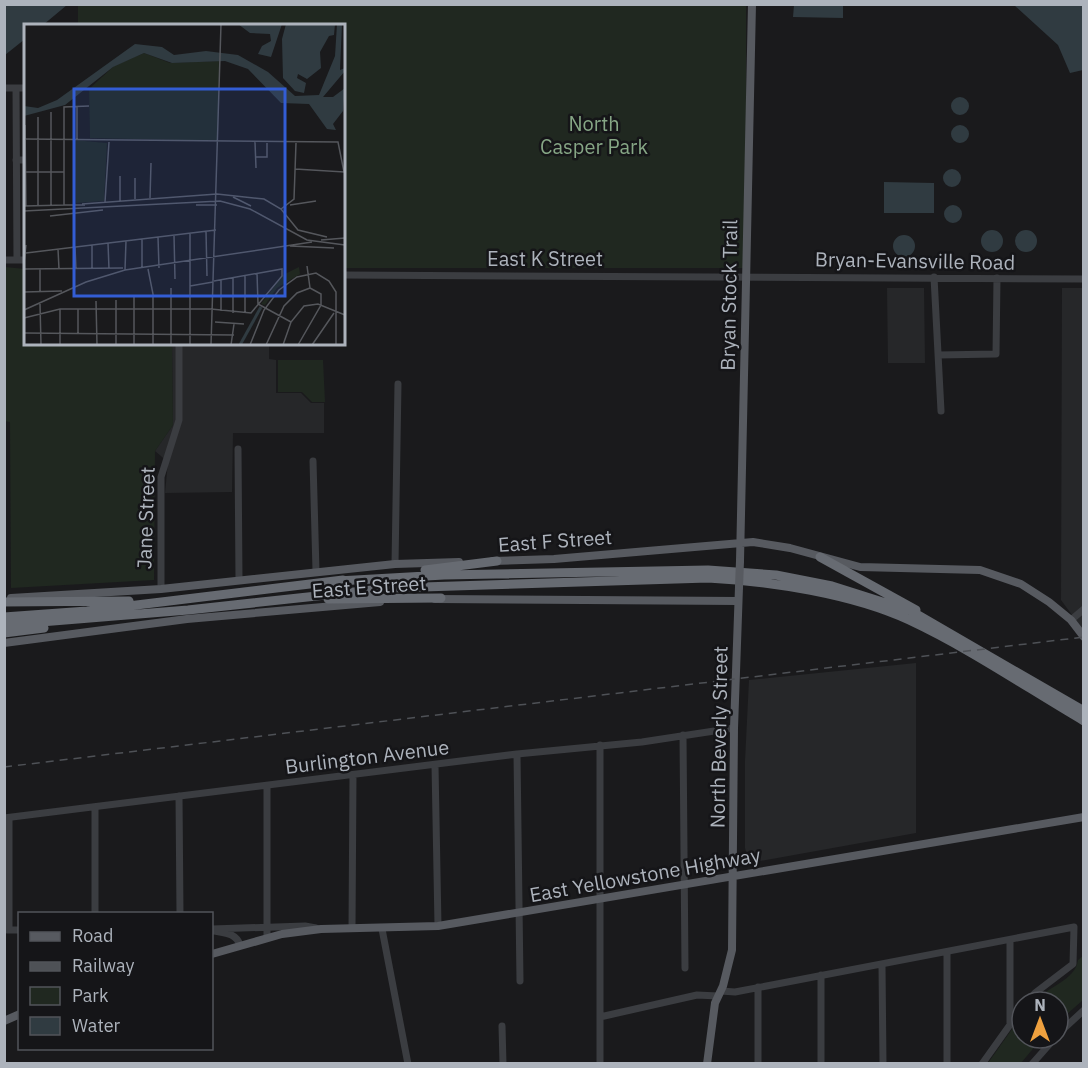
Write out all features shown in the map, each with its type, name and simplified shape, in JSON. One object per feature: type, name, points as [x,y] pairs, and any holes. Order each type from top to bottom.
[{"type":"highway","points":[[820,557],[891,594],[1083,711]]},
{"type":"highway","points":[[4,617],[185,600],[497,561]]},
{"type":"highway","points":[[338,581],[456,574],[708,570],[753,572],[810,581],[910,611],[966,641]]},
{"type":"highway","points":[[4,625],[89,619],[391,588],[708,578],[753,580],[811,591],[908,620],[1083,721]]},
{"type":"highway","points":[[296,597],[441,598]]},
{"type":"highway","points":[[4,600],[185,600]]},
{"type":"highway","points":[[4,633],[89,619]]},
{"type":"main road","name":"Bryan Stock Trail","points":[[739,587],[752,4]]},
{"type":"main road","name":"East F Street","points":[[4,600],[161,589],[395,564],[554,559],[740,542],[773,545],[860,567],[980,570],[1021,584],[1049,602],[1071,620],[1083,637]]},
{"type":"main road","name":"North Beverly Street","points":[[708,1064],[711,1026],[732,950],[734,729],[739,587]]},
{"type":"main road","name":"East E Street","points":[[4,643],[187,619],[441,598],[738,601]]},
{"type":"main road","name":"East Yellowstone Highway","points":[[213,954],[267,938],[321,929],[438,926],[1083,817]]},
{"type":"main road","points":[[4,1021],[18,1015]]},
{"type":"street","points":[[4,88],[24,88]]},
{"type":"street","points":[[16,88],[16,260]]},
{"type":"street","points":[[16,160],[24,160]]},
{"type":"street","points":[[4,260],[24,260]]},
{"type":"street","name":"East K Street","points":[[345,275],[746,275]]},
{"type":"street","name":"Bryan-Evansville Road","points":[[746,275],[1083,279]]},
{"type":"street","points":[[934,277],[940,411]]},
{"type":"street","points":[[938,355],[996,354],[998,278]]},
{"type":"street","name":"Jane Street","points":[[161,589],[161,477],[179,420],[179,345]]},
{"type":"street","points":[[395,564],[398,384]]},
{"type":"street","points":[[238,449],[239,580]]},
{"type":"street","points":[[313,461],[316,571]]},
{"type":"street","points":[[1071,620],[1083,609]]},
{"type":"street","name":"Burlington Avenue","points":[[7,818],[49,810],[95,807],[267,787],[517,754],[642,742],[734,729]]},
{"type":"street","points":[[683,735],[684,968]]},
{"type":"street","points":[[600,745],[602,898],[600,1064]]},
{"type":"street","points":[[517,754],[520,981]]},
{"type":"street","points":[[435,765],[438,926]]},
{"type":"street","points":[[352,928],[353,775]]},
{"type":"street","points":[[267,787],[267,938]]},
{"type":"street","points":[[179,796],[180,912]]},
{"type":"street","points":[[95,807],[95,912]]},
{"type":"street","points":[[7,818],[7,930]]},
{"type":"street","points":[[213,930],[305,926],[321,929]]},
{"type":"street","points":[[600,1017],[697,995],[720,994],[1010,942],[1074,927],[1073,964],[1039,990]]},
{"type":"street","points":[[382,929],[408,1064]]},
{"type":"street","points":[[213,930],[231,934],[238,939],[240,945]]},
{"type":"street","points":[[1010,942],[1010,990]]},
{"type":"street","points":[[947,952],[947,1064]]},
{"type":"street","points":[[882,965],[883,1064]]},
{"type":"street","points":[[821,1064],[822,975]]},
{"type":"street","points":[[758,987],[758,1064]]},
{"type":"street","points":[[1070,1022],[1083,1010]]},
{"type":"street","points":[[982,1064],[1010,1023]]},
{"type":"street","points":[[502,1026],[503,1064]]},
{"type":"street","points":[[1032,1064],[1044,1050]]},
{"type":"shaded area","points":[[887,288],[924,288],[925,363],[888,363]]},
{"type":"shaded area","points":[[1062,288],[1083,288],[1083,630],[1061,600]]},
{"type":"shaded area","points":[[172,345],[269,345],[269,359],[276,360],[276,393],[301,393],[311,403],[324,403],[324,433],[233,433],[232,492],[165,493],[168,462],[155,451],[173,425]]},
{"type":"shaded area","points":[[916,663],[916,833],[749,863],[745,848],[745,761],[749,680]]},
{"type":"green space","name":"North Casper Park","points":[[78,5],[746,5],[746,268],[345,268],[345,24],[78,24]]},
{"type":"green space","points":[[5,267],[24,269],[24,345],[172,345],[173,425],[155,451],[154,580],[11,588],[10,422],[4,421]]},
{"type":"green space","points":[[278,360],[323,360],[325,402],[312,402],[302,392],[278,392]]},
{"type":"green space","points":[[1083,956],[1083,1000],[1070,1011],[1070,990],[1049,990],[1072,973],[1078,960]]},
{"type":"green space","points":[[1010,1032],[1010,1050],[1032,1050],[1021,1063],[988,1063]]},
{"type":"water","points":[[5,4],[67,4],[44,24],[24,24],[24,40],[5,55]]},
{"type":"water","points":[[794,5],[843,5],[843,18],[793,17]]},
{"type":"water","points":[[1014,5],[1083,5],[1083,70],[1070,73],[1058,45]]},
{"type":"water","points":[[960,97],[966,100],[969,106],[966,112],[960,115],[954,112],[951,106],[954,100]]},
{"type":"water","points":[[960,125],[966,128],[969,134],[966,140],[960,143],[954,140],[951,134],[954,128]]},
{"type":"water","points":[[952,169],[958,172],[961,178],[958,184],[952,187],[946,184],[943,178],[946,172]]},
{"type":"water","points":[[884,182],[934,183],[934,213],[884,213]]},
{"type":"water","points":[[953,205],[959,208],[962,214],[959,220],[953,223],[947,220],[944,214],[947,208]]},
{"type":"water","points":[[992,230],[1000,233],[1003,241],[1000,249],[992,252],[984,249],[981,241],[984,233]]},
{"type":"water","points":[[1026,230],[1034,233],[1037,241],[1034,249],[1026,252],[1018,249],[1015,241],[1018,233]]},
{"type":"water","points":[[904,235],[912,238],[915,246],[912,254],[904,257],[896,254],[893,246],[896,238]]},
{"type":"railway","points":[[4,767],[1084,637]]}]
